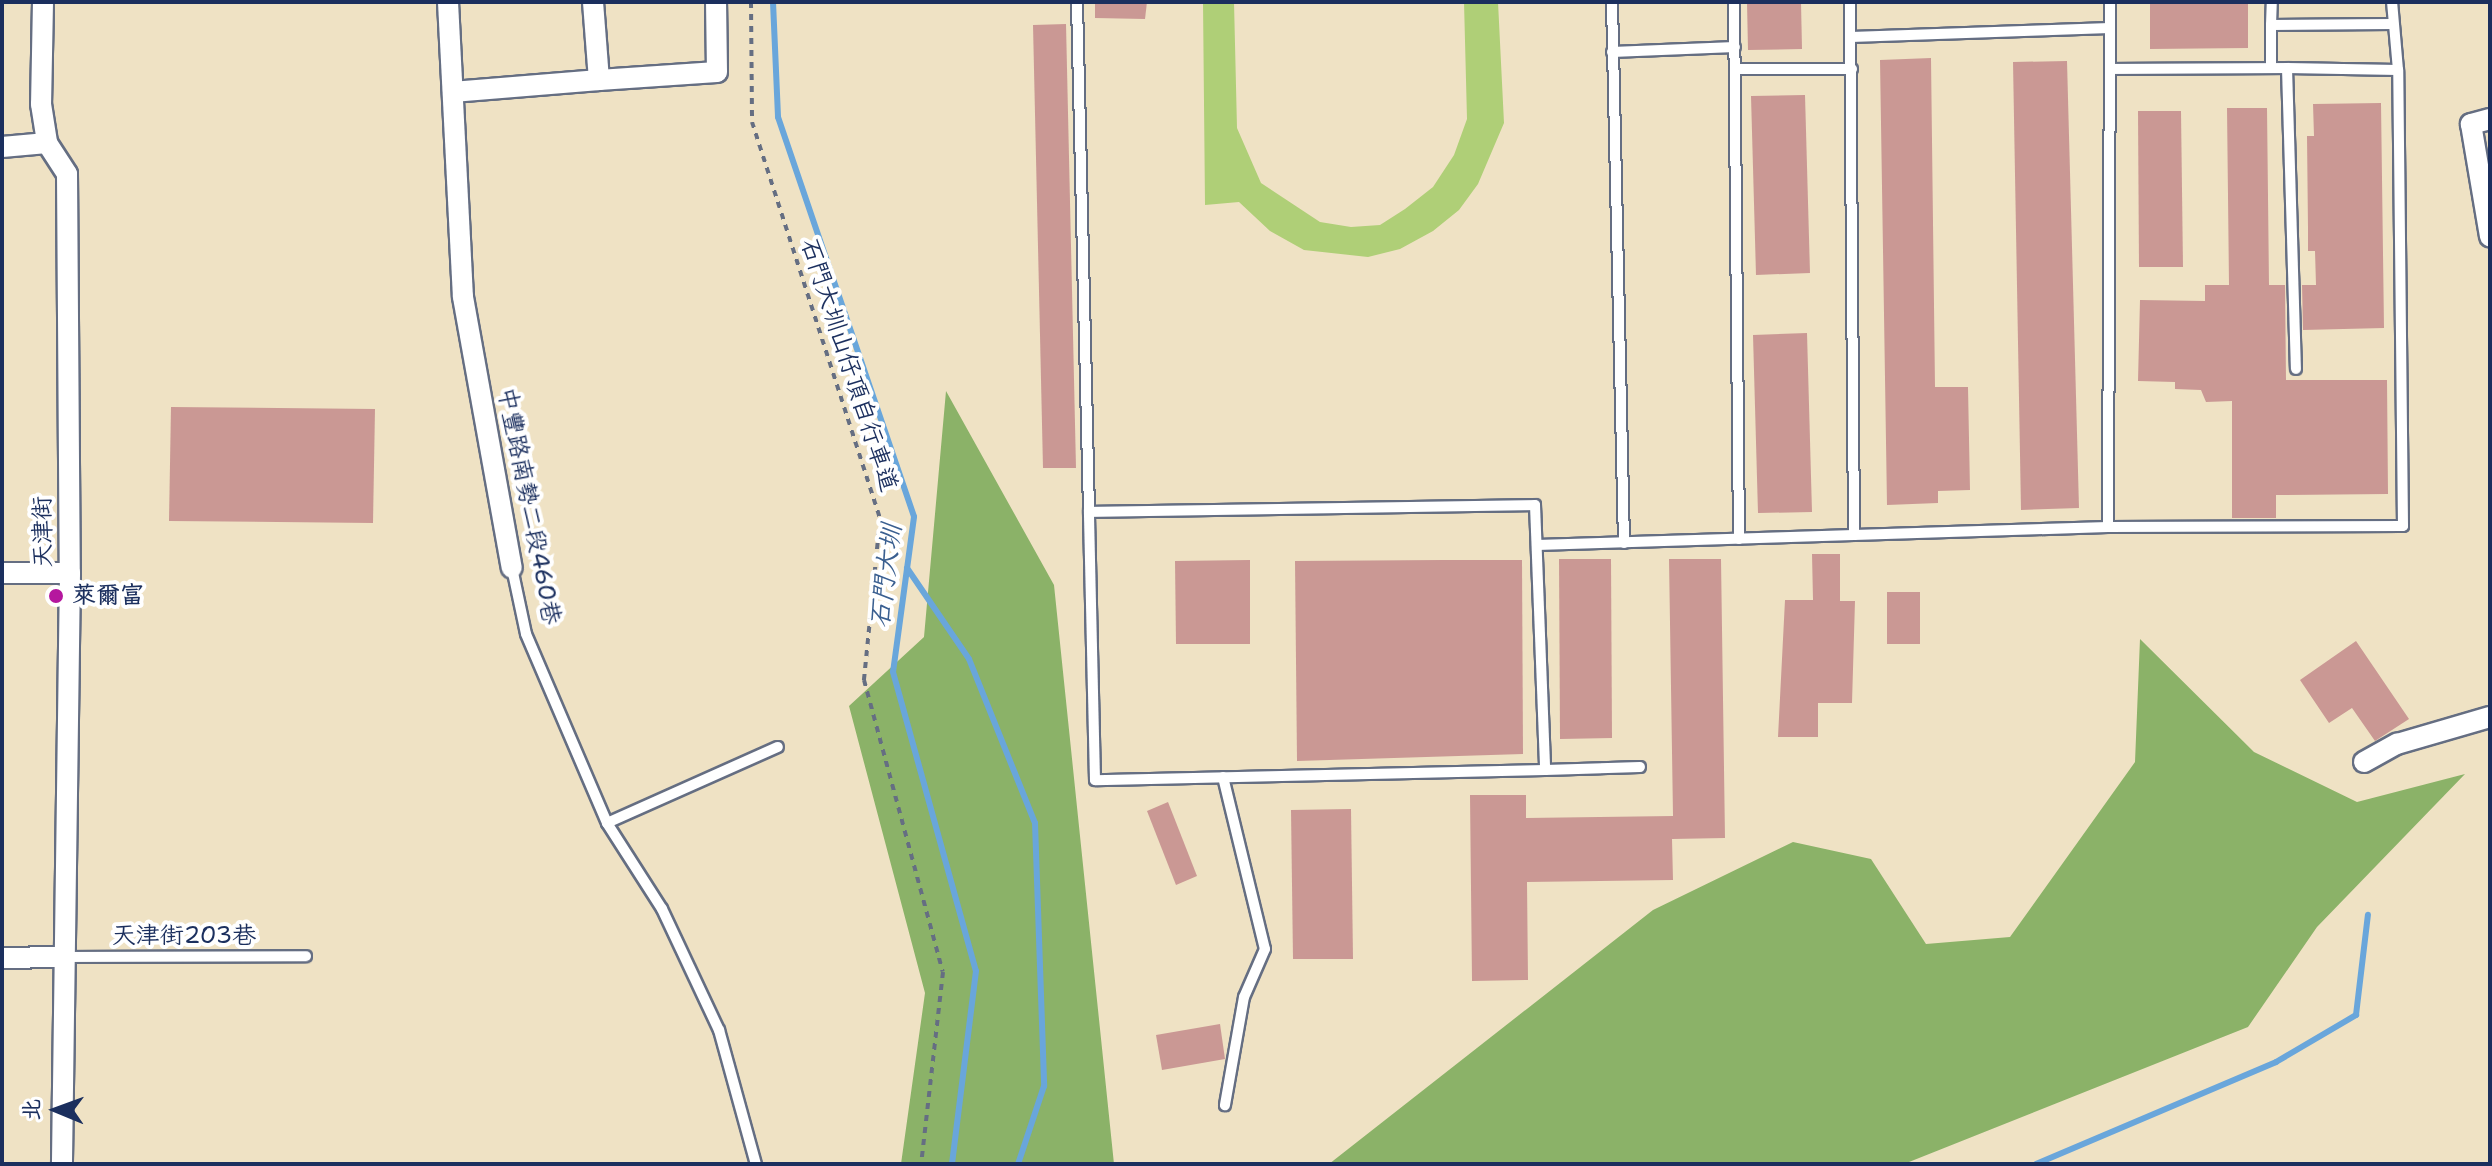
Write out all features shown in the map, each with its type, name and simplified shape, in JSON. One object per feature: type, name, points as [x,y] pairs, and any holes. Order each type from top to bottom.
[{"type":"street","name":"天津街","points":[[43,2],[41,104],[47,143],[67,174],[70,573],[62,957],[62,1164]]},
{"type":"street","name":"中豐路南勢二段460巷","points":[[448,2],[463,297],[512,568]]},
{"type":"street","points":[[593,2],[599,80]]},
{"type":"street","points":[[453,92],[717,72],[716,2]]},
{"type":"street","points":[[2480,121],[2490,236]]},
{"type":"street","points":[[2,147],[47,143]]},
{"type":"street","points":[[2,573],[70,573]]},
{"type":"street","points":[[2364,762],[2397,744],[2490,717]]},
{"type":"street","points":[[2,958],[62,957]]},
{"type":"lane","points":[[1077,2],[1095,780],[1640,767]]},
{"type":"lane","points":[[1612,2],[1624,543]]},
{"type":"lane","points":[[1734,2],[1739,539]]},
{"type":"lane","points":[[1850,2],[1854,535]]},
{"type":"lane","points":[[2108,527],[2110,2]]},
{"type":"lane","points":[[2271,68],[2272,2]]},
{"type":"lane","points":[[1537,545],[2108,527],[2403,526],[2398,70],[2392,2]]},
{"type":"lane","points":[[2271,25],[2393,24]]},
{"type":"lane","points":[[1851,37],[2110,28]]},
{"type":"lane","points":[[1612,52],[1735,47]]},
{"type":"lane","points":[[2287,68],[2296,369]]},
{"type":"lane","points":[[1735,69],[1852,69]]},
{"type":"lane","points":[[2110,69],[2398,70]]},
{"type":"lane","points":[[1089,512],[1535,505],[1545,770]]},
{"type":"lane","name":"中豐路南勢二段460巷","points":[[512,568],[526,634],[607,823],[662,909],[719,1030],[756,1164]]},
{"type":"lane","points":[[607,823],[778,747]]},
{"type":"lane","points":[[1223,777],[1265,949],[1244,997],[1225,1105]]},
{"type":"lane","name":"天津街203巷","points":[[62,957],[306,956]]},
{"type":"path","name":"石門大圳山仔頂自行車道","points":[[751,2],[752,122],[880,519],[864,680],[943,972],[921,1164]]},
{"type":"green space","points":[[1203,2],[1234,2],[1237,128],[1261,183],[1320,222],[1351,227],[1380,225],[1405,209],[1433,187],[1454,155],[1467,119],[1464,2],[1498,2],[1504,123],[1478,184],[1459,210],[1433,231],[1400,249],[1368,257],[1304,250],[1270,231],[1239,202],[1205,205]]},
{"type":"green space","points":[[946,391],[1054,585],[1114,1164],[901,1164],[925,993],[849,706],[924,637]]},
{"type":"green space","points":[[2140,639],[2254,752],[2357,802],[2465,774],[2317,927],[2248,1027],[1904,1164],[1329,1164],[1653,910],[1793,842],[1871,859],[1926,944],[2010,937],[2135,762]]},
{"type":"building","points":[[1095,2],[1147,2],[1145,19],[1095,18]]},
{"type":"building","points":[[1747,2],[1801,2],[1802,49],[1748,50]]},
{"type":"building","points":[[2150,2],[2248,2],[2248,48],[2150,49]]},
{"type":"building","points":[[1066,24],[1076,468],[1043,468],[1033,25]]},
{"type":"building","points":[[1931,58],[1935,387],[1968,387],[1970,490],[1938,491],[1938,503],[1887,505],[1880,60]]},
{"type":"building","points":[[2067,61],[2079,508],[2021,510],[2013,62]]},
{"type":"building","points":[[1805,95],[1810,273],[1756,275],[1751,96]]},
{"type":"building","points":[[2381,103],[2384,328],[2303,330],[2302,285],[2316,285],[2315,251],[2308,251],[2307,136],[2314,136],[2313,104]]},
{"type":"building","points":[[2227,108],[2267,108],[2269,285],[2285,285],[2286,380],[2387,380],[2388,494],[2276,495],[2276,518],[2232,518],[2232,401],[2206,402],[2201,390],[2175,389],[2175,382],[2138,381],[2140,300],[2205,301],[2205,285],[2229,285]]},
{"type":"building","points":[[2138,111],[2181,111],[2183,267],[2139,267]]},
{"type":"building","points":[[1807,333],[1812,512],[1758,513],[1753,335]]},
{"type":"building","points":[[171,407],[375,409],[373,523],[169,521]]},
{"type":"building","points":[[1812,554],[1840,554],[1840,601],[1855,601],[1852,703],[1818,703],[1818,737],[1778,737],[1785,600],[1813,600]]},
{"type":"building","points":[[1559,559],[1611,559],[1612,738],[1560,739]]},
{"type":"building","points":[[1669,559],[1721,559],[1725,838],[1672,839],[1673,880],[1527,882],[1528,980],[1472,981],[1470,795],[1526,795],[1526,818],[1673,816]]},
{"type":"building","points":[[1250,560],[1250,644],[1176,644],[1175,561]]},
{"type":"building","points":[[1522,560],[1523,754],[1297,761],[1295,561]]},
{"type":"building","points":[[1887,592],[1920,592],[1920,644],[1887,644]]},
{"type":"building","points":[[2356,641],[2409,719],[2375,741],[2352,708],[2329,723],[2300,680]]},
{"type":"building","points":[[1168,802],[1197,876],[1176,885],[1147,811]]},
{"type":"building","points":[[1351,809],[1353,959],[1293,959],[1291,810]]},
{"type":"building","points":[[1220,1024],[1225,1059],[1162,1070],[1156,1035]]},
{"type":"waterway","name":"石門大圳","points":[[773,2],[778,117],[914,517],[893,672],[976,971],[952,1164]]},
{"type":"waterway","points":[[907,568],[969,659],[1035,823],[1044,1086],[1018,1164]]},
{"type":"waterway","points":[[2036,1164],[2276,1062],[2356,1015],[2368,915]]},
{"type":"place","name":"萊爾富","points":[[56,596]]}]
